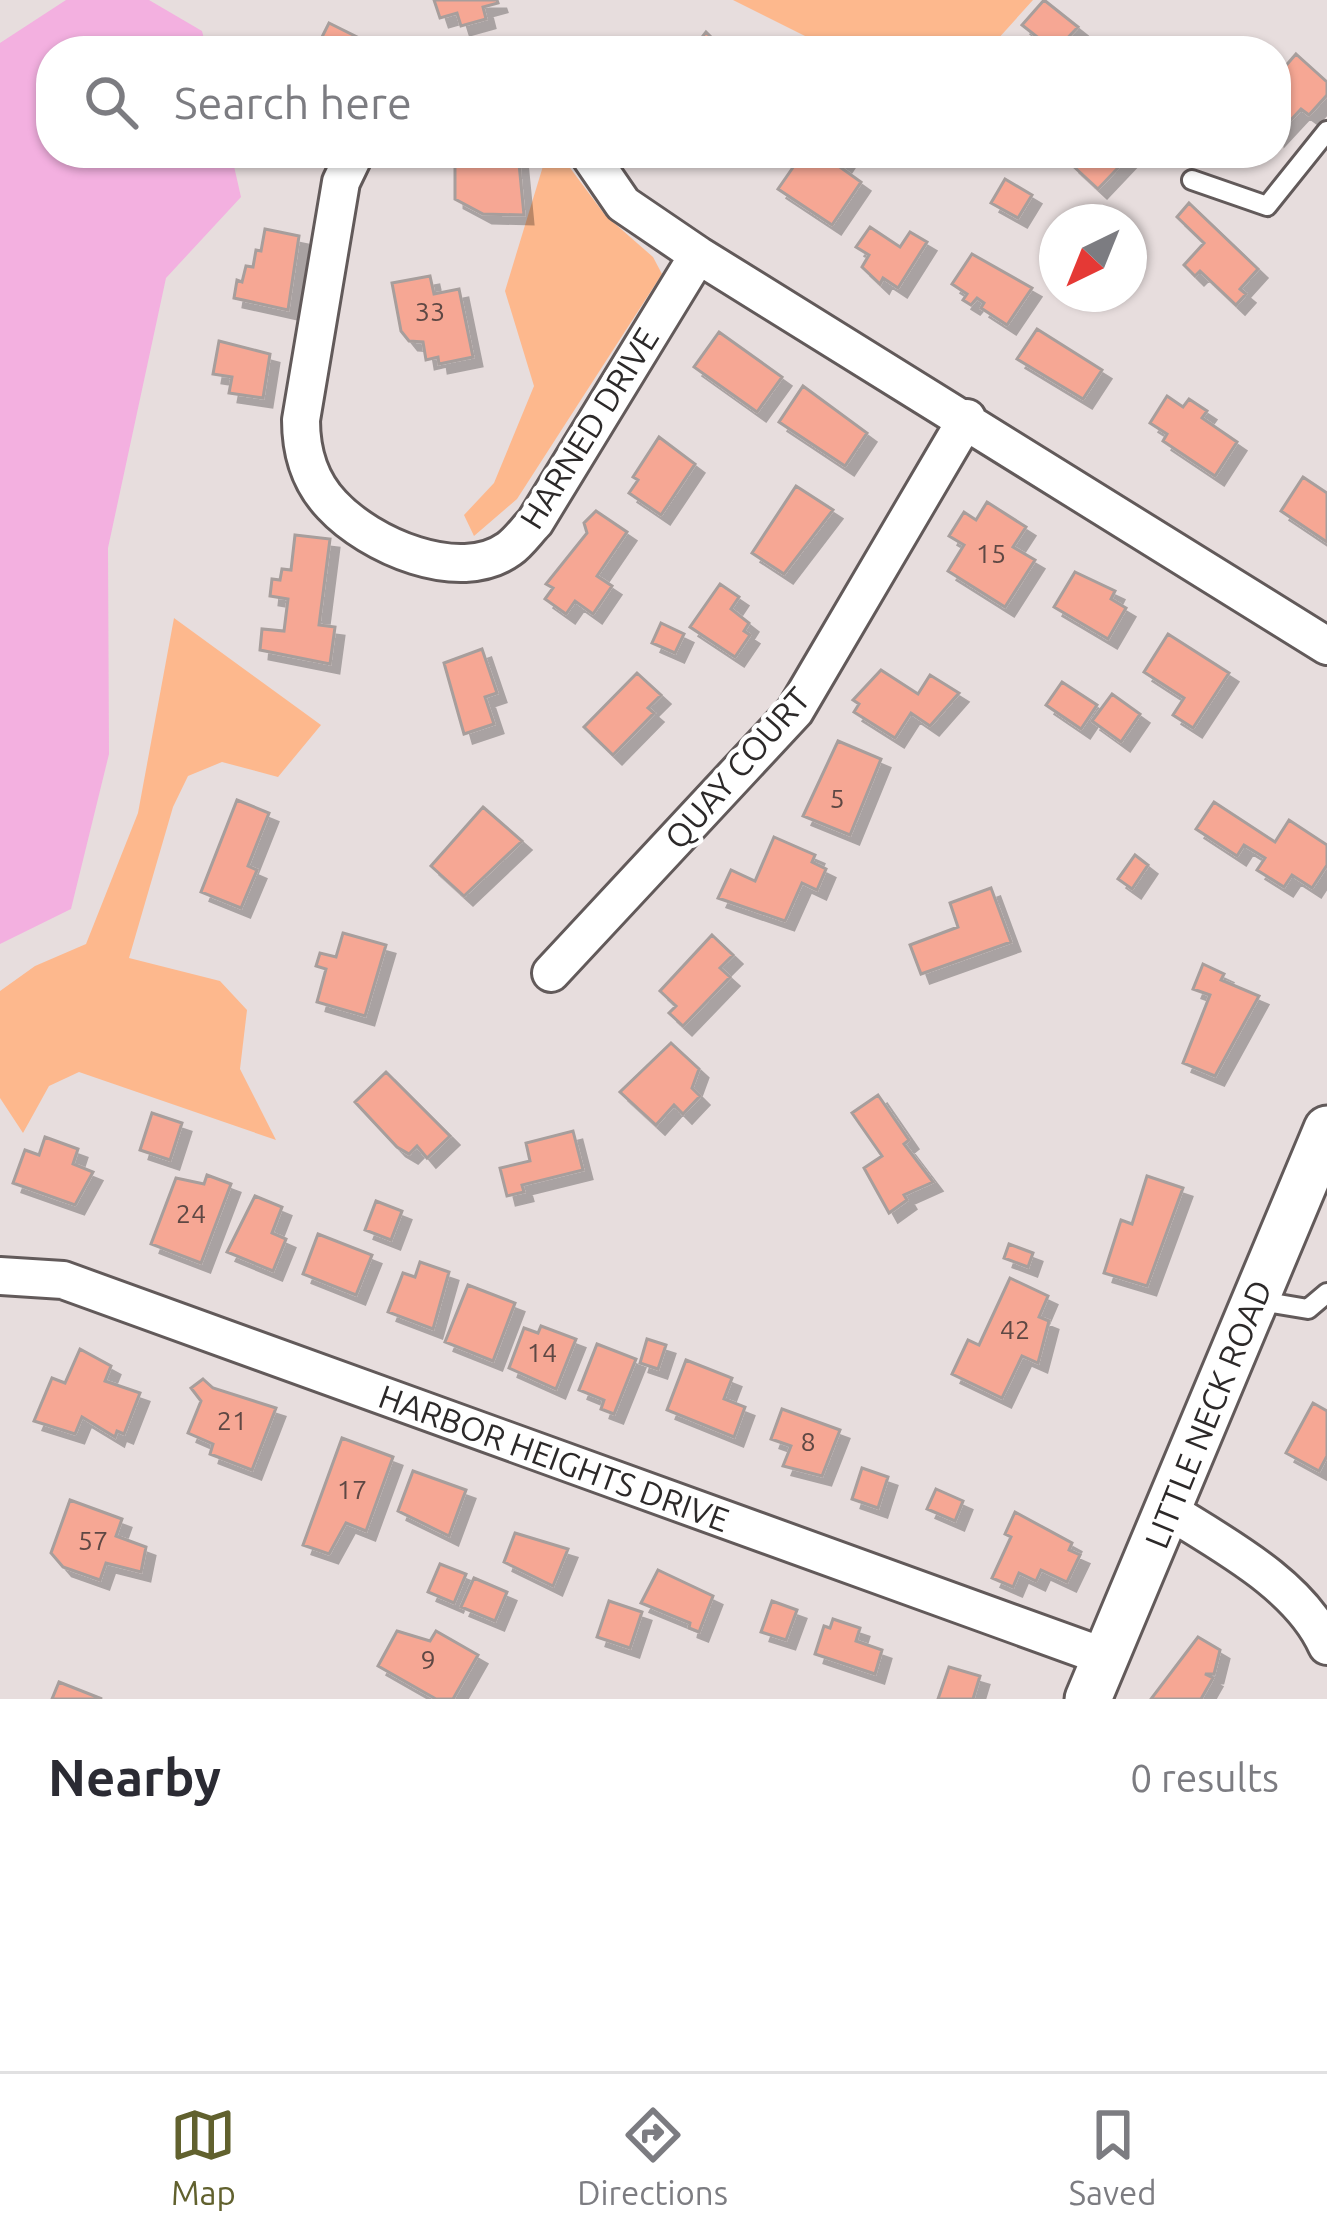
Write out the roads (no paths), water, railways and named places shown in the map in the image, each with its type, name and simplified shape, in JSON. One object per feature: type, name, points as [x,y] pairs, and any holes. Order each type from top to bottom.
[{"type":"street","name":"HARNED DRIVE","points":[[348,168],[341,182],[301,420],[301,448],[331,504],[357,526],[446,564],[478,561],[508,550],[535,522],[698,255]]},
{"type":"street","points":[[598,168],[623,204],[698,255],[1327,646]]},
{"type":"street","name":"QUAY COURT","points":[[551,973],[795,711],[967,418]]},
{"type":"street","name":"LITTLE NECK ROAD","points":[[1096,1678],[1327,1129]]},
{"type":"street","name":"HARBOR HEIGHTS DRIVE","points":[[0,1276],[63,1280],[1096,1678]]},
{"type":"street","points":[[1168,1510],[1246,1559],[1318,1627],[1327,1646]]},
{"type":"lane","points":[[1192,180],[1267,206],[1327,131]]},
{"type":"lane","points":[[1255,1300],[1308,1309],[1327,1293]]}]
